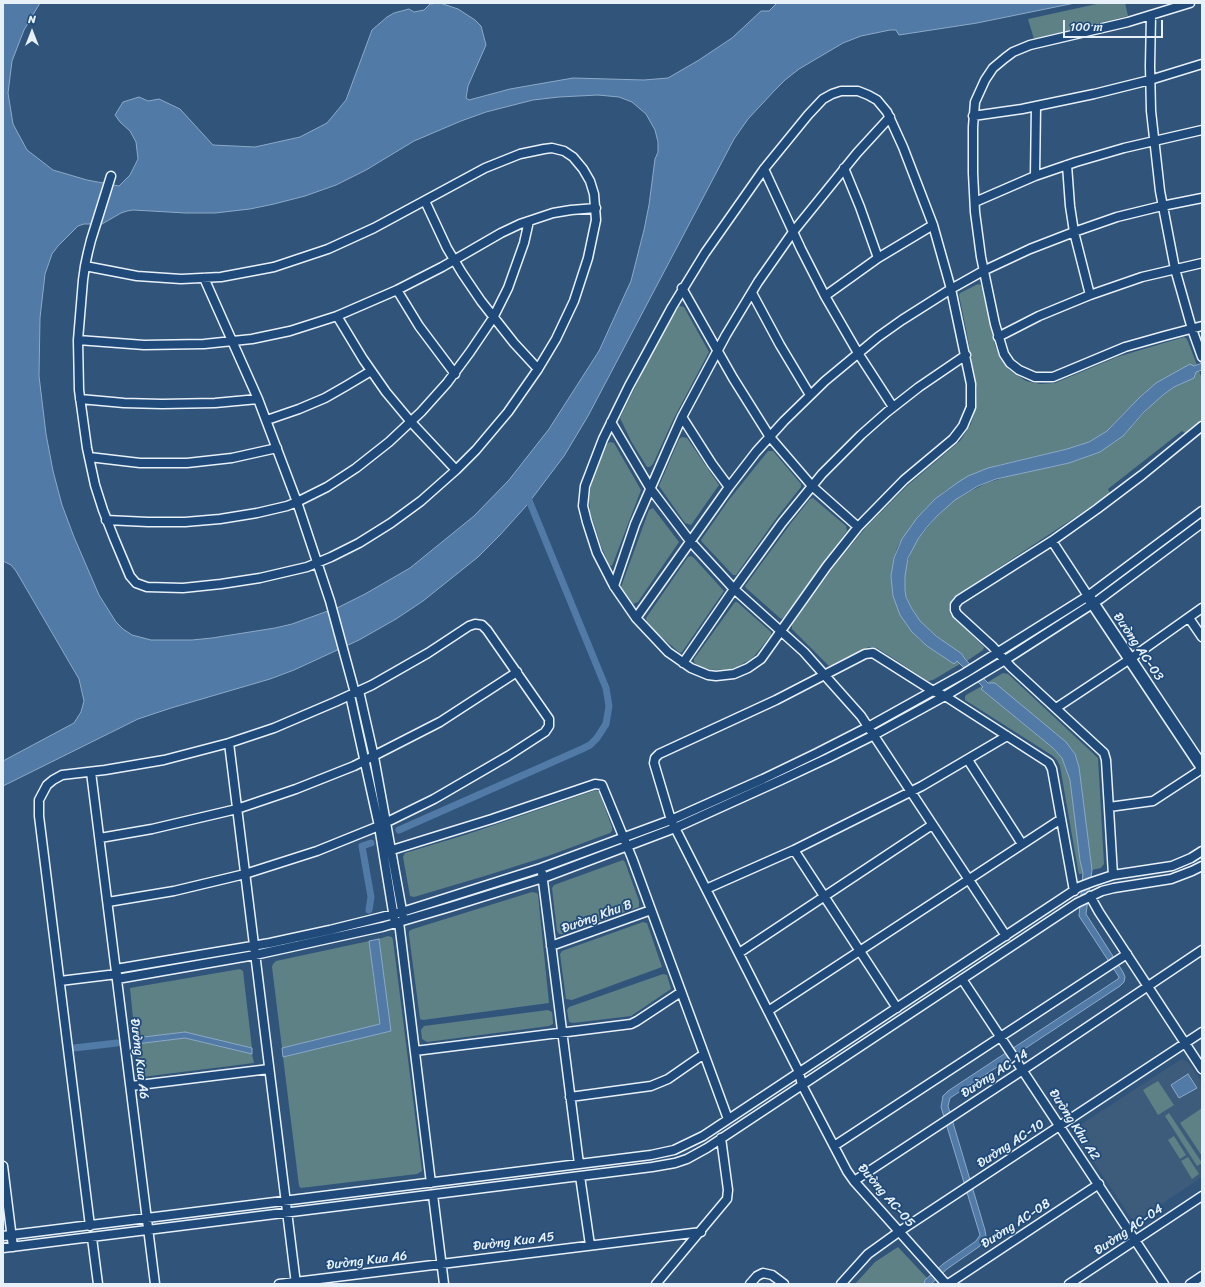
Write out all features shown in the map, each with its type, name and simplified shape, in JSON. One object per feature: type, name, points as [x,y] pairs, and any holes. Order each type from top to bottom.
[{"type":"street","points":[[1190,3],[1085,33],[1030,45],[1014,52],[997,65],[985,80],[977,96],[973,116],[972,167],[983,271],[998,336],[1004,354],[1014,367],[1029,376],[1047,378],[1059,375],[1125,348],[1202,326]]},
{"type":"street","points":[[1151,15],[1150,80],[1154,141],[1162,206],[1174,269],[1202,357]]},
{"type":"street","points":[[973,116],[1036,106],[1094,94],[1150,80],[1202,64]]},
{"type":"street","points":[[841,91],[853,91],[868,94],[882,104],[890,117],[933,225],[952,289],[966,355],[970,384],[972,399],[969,414],[963,426],[953,439],[904,480],[858,527],[827,566],[760,659],[741,672],[726,675],[708,675],[699,672],[683,663],[656,640],[636,618],[614,586],[592,539],[585,514],[583,499],[587,479],[611,422],[646,352],[682,288],[717,234],[764,169],[815,106],[832,94],[841,91]]},
{"type":"street","points":[[1035,176],[1036,106]]},
{"type":"street","points":[[614,586],[631,536],[650,488],[682,417],[717,351],[752,293],[793,232],[844,168],[890,117]]},
{"type":"street","points":[[975,202],[1035,176],[1067,165],[1105,153],[1202,130]]},
{"type":"street","points":[[85,266],[153,278],[204,278],[255,271],[298,260],[328,249],[374,228],[472,174],[497,162],[533,151],[552,148],[568,153],[583,169],[592,186],[596,208],[596,220],[582,280],[562,326],[538,369],[498,425],[456,470],[421,501],[359,544],[318,563],[277,575],[240,582],[183,588],[147,587],[136,583],[130,576],[106,520],[88,457],[80,399],[78,340],[80,303],[85,266],[93,232],[111,176]]},
{"type":"street","points":[[1067,165],[1070,206],[1074,232],[1090,294]]},
{"type":"street","points":[[844,168],[878,258]]},
{"type":"street","points":[[764,169],[825,296],[858,353],[894,407]]},
{"type":"street","points":[[636,618],[729,487],[770,437],[810,395],[858,353],[902,320],[983,271],[1030,249],[1117,217],[1202,198]]},
{"type":"street","points":[[425,201],[454,260],[481,301],[493,318],[538,369]]},
{"type":"street","points":[[78,340],[157,345],[197,344],[234,342],[283,333],[337,316],[397,290],[501,233],[529,221],[562,212],[596,208]]},
{"type":"street","points":[[106,520],[167,522],[203,521],[258,513],[297,502],[327,487],[356,468],[411,422],[455,374],[493,318],[508,288],[518,264],[529,221]]},
{"type":"street","points":[[825,296],[878,258],[933,225]]},
{"type":"street","points":[[998,336],[1090,294],[1135,279],[1202,263]]},
{"type":"street","points":[[204,278],[234,342],[267,420],[297,502],[330,601],[374,757],[387,822],[402,912],[399,922],[431,1183]]},
{"type":"street","points":[[682,288],[745,399],[770,437],[812,486],[858,527]]},
{"type":"street","points":[[397,290],[423,332],[455,374]]},
{"type":"street","points":[[752,293],[780,346],[810,395]]},
{"type":"street","points":[[337,316],[371,371],[411,422],[456,470]]},
{"type":"street","points":[[683,663],[782,523],[812,486],[856,440],[894,407],[919,387],[966,355]]},
{"type":"street","points":[[267,420],[325,398],[371,371]]},
{"type":"street","points":[[80,399],[124,403],[162,404],[215,403],[258,399]]},
{"type":"street","points":[[682,417],[712,464],[729,487]]},
{"type":"street","points":[[611,422],[650,488],[690,541],[734,589],[782,630],[825,675],[868,727],[1006,936]]},
{"type":"street","points":[[1113,876],[1106,760],[1104,753],[957,614],[955,604],[1052,541],[1142,475],[1202,426]]},
{"type":"street","points":[[88,457],[140,463],[187,463],[232,458],[277,448]]},
{"type":"street","points":[[117,974],[324,931],[402,912],[541,868],[671,820],[762,780],[868,727],[965,673],[1090,600],[1202,511]]},
{"type":"street","points":[[60,981],[255,956],[325,941],[399,922],[543,878],[675,828],[781,780],[874,735],[945,696],[1005,660],[1202,523]]},
{"type":"street","name":"Đường AC-03","points":[[1052,541],[1202,768]]},
{"type":"street","points":[[1056,708],[1130,659],[1202,608]]},
{"type":"street","points":[[1189,618],[1202,638]]},
{"type":"street","points":[[90,1226],[39,816],[39,802],[44,788],[57,777],[67,774],[91,772],[164,760],[229,743],[292,720],[355,693],[412,663],[469,626],[475,624],[482,625],[487,630],[548,716],[549,722],[547,729],[541,734],[471,778],[434,799],[379,826],[317,851],[245,874],[174,891],[108,902]]},
{"type":"street","points":[[825,675],[866,654],[873,653],[933,691],[945,696],[1046,760],[1052,769],[1076,889]]},
{"type":"street","points":[[100,838],[168,826],[237,809],[296,789],[374,757],[440,722],[517,672]]},
{"type":"street","name":"Đường AC-05","points":[[825,675],[738,718],[656,755],[654,763],[671,820],[799,1072],[802,1085],[847,1171],[854,1181],[945,1282]]},
{"type":"street","points":[[355,693],[365,761],[379,826],[393,914],[399,922]]},
{"type":"street","points":[[706,888],[794,850],[911,791],[968,760],[1007,736]]},
{"type":"street","points":[[229,743],[296,1283]]},
{"type":"street","points":[[968,760],[1022,844]]},
{"type":"street","points":[[1109,807],[1153,800],[1202,768]]},
{"type":"street","name":"Đường Kua A6","points":[[91,772],[155,1284]]},
{"type":"street","points":[[392,850],[492,819],[597,783],[603,787],[651,910]]},
{"type":"street","points":[[768,1011],[1061,819]]},
{"type":"street","points":[[739,953],[932,825]]},
{"type":"street","points":[[794,850],[897,1008]]},
{"type":"street","points":[[3,1236],[651,1155],[674,1150],[693,1142],[1076,889],[1092,882],[1113,876],[1172,866],[1191,858],[1202,851]]},
{"type":"street","points":[[3,1248],[149,1231],[675,1163],[698,1153],[1077,903],[1090,896],[1114,888],[1171,879],[1192,872],[1202,866]]},
{"type":"street","points":[[541,868],[551,946]]},
{"type":"street","points":[[1090,896],[1202,1069]]},
{"type":"street","name":"Đường Khu B","points":[[579,1164],[551,946],[651,910],[728,1119]]},
{"type":"street","name":"Đường AC-14","points":[[854,1181],[1202,950]]},
{"type":"street","points":[[834,1146],[1127,954]]},
{"type":"street","name":"Đường Khu A2","points":[[962,979],[1164,1284]]},
{"type":"street","points":[[415,1051],[634,1022],[681,992]]},
{"type":"street","name":"Đường AC-10","points":[[841,1284],[868,1254],[900,1231],[1202,1032]]},
{"type":"street","points":[[570,1097],[651,1086],[668,1079],[704,1054]]},
{"type":"street","points":[[131,1086],[269,1069]]},
{"type":"street","points":[[656,1284],[701,1232],[727,1199],[728,1190],[721,1138]]},
{"type":"street","points":[[3,1166],[13,1247]]},
{"type":"street","points":[[580,1176],[590,1245]]},
{"type":"street","name":"Đường AC-08","points":[[945,1282],[1098,1184]]},
{"type":"street","points":[[433,1195],[444,1284]]},
{"type":"street","name":"Đường AC-04","points":[[1069,1284],[1202,1196]]},
{"type":"street","name":"Đường Kua A5","points":[[441,1264],[701,1232]]},
{"type":"street","points":[[92,1238],[98,1284]]},
{"type":"street","name":"Đường Kua A6","points":[[279,1284],[441,1264]]},
{"type":"street","points":[[750,1284],[757,1276],[763,1273],[772,1275],[784,1284]]},
{"type":"street","points":[[1190,1284],[1202,1276]]},
{"type":"shaded area","points":[[3,3],[40,3],[24,30],[12,61],[8,93],[13,124],[27,150],[53,170],[87,180],[119,186],[130,175],[138,159],[136,142],[130,131],[115,115],[123,102],[139,97],[148,101],[159,99],[180,109],[213,145],[255,147],[300,137],[327,123],[346,100],[372,30],[394,13],[409,9],[414,12],[424,10],[430,4],[440,3],[458,9],[475,20],[481,26],[486,45],[468,86],[466,98],[469,100],[510,89],[573,78],[644,80],[668,78],[732,38],[761,11],[769,11],[777,3],[1075,3],[977,23],[899,35],[896,30],[890,30],[861,36],[843,43],[799,69],[785,80],[748,119],[734,139],[588,416],[564,456],[527,505],[478,557],[423,601],[396,619],[359,640],[294,670],[270,679],[138,719],[3,786],[3,761],[74,723],[81,712],[84,701],[79,679],[16,571],[11,565],[3,561]],"holes":[[[598,95],[619,97],[632,102],[646,114],[655,130],[658,142],[658,152],[655,159],[649,205],[631,281],[599,351],[549,429],[509,480],[474,516],[410,568],[339,607],[292,624],[212,638],[192,640],[151,640],[132,635],[123,629],[116,622],[99,595],[74,537],[62,505],[53,471],[46,434],[39,376],[40,318],[45,274],[52,254],[58,246],[78,226],[84,224],[102,224],[127,211],[215,213],[250,209],[305,196],[336,185],[366,170],[414,141],[486,112],[533,100],[559,97]]]},
{"type":"shaded area","points":[[1202,363],[1202,370],[1196,372],[1194,378],[1174,387],[1163,395],[1144,412],[1123,436],[1100,452],[1069,463],[996,479],[978,486],[955,500],[927,527],[918,539],[908,558],[905,576],[906,597],[920,621],[936,636],[962,654],[988,683],[995,683],[1066,742],[1075,754],[1079,767],[1092,870],[1086,914],[1125,977],[1124,982],[1120,986],[950,1098],[948,1106],[986,1237],[980,1246],[947,1269],[931,1284],[924,1284],[925,1280],[943,1264],[976,1241],[980,1235],[941,1107],[943,1096],[948,1091],[1119,977],[1079,916],[1083,873],[1080,861],[1070,780],[1062,758],[1053,748],[981,689],[983,687],[957,661],[954,664],[927,646],[912,632],[900,615],[893,596],[891,576],[894,558],[902,539],[917,518],[935,499],[968,476],[988,468],[1067,449],[1089,442],[1107,431],[1156,383],[1190,364],[1194,366]]},
{"type":"shaded area","points":[[379,939],[391,1031],[283,1057],[282,1048],[380,1024],[369,941]]},
{"type":"shaded area","points":[[185,1032],[252,1048],[252,1054],[185,1038],[136,1044],[135,1038]]},
{"type":"shaded area","points":[[1180,1060],[1188,1062],[1202,1083],[1202,1177],[1138,1220],[1133,1220],[1075,1134],[1075,1130],[1077,1127]]},
{"type":"shaded area","points":[[1188,1074],[1197,1088],[1179,1098],[1171,1085]]},
{"type":"green space","points":[[1101,3],[1125,3],[1128,16],[1034,39],[1028,19]]},
{"type":"green space","points":[[978,284],[981,285],[995,345],[1000,358],[1008,369],[1026,381],[1040,384],[1055,383],[1117,357],[1184,337],[1187,339],[1197,365],[1156,383],[1107,431],[1089,442],[1067,449],[999,465],[978,472],[945,491],[926,508],[902,539],[897,548],[891,576],[893,596],[919,639],[954,664],[957,661],[960,664],[933,680],[928,681],[877,648],[869,647],[829,666],[792,629],[792,625],[835,565],[867,526],[908,485],[960,441],[971,424],[976,407],[977,389],[959,295],[960,293]]},
{"type":"green space","points":[[679,306],[684,307],[709,352],[674,418],[653,464],[650,467],[647,467],[631,441],[620,418],[654,349]]},
{"type":"green space","points":[[1199,371],[1202,379],[1202,420],[1185,433],[1182,431],[1108,489],[1110,493],[953,598],[949,606],[950,614],[984,647],[983,650],[967,661],[962,654],[925,627],[916,616],[906,597],[904,584],[905,570],[911,552],[918,539],[937,516],[955,500],[987,483],[1006,477],[1069,463],[1100,452],[1123,436],[1152,404],[1174,387],[1194,378],[1196,372]]},
{"type":"green space","points":[[682,437],[687,438],[719,485],[691,525],[685,523],[659,486],[679,439]]},
{"type":"green space","points":[[610,442],[614,443],[641,490],[612,566],[609,565],[601,546],[590,512],[589,500],[591,485],[607,444]]},
{"type":"green space","points":[[768,451],[773,451],[801,484],[801,487],[778,516],[736,575],[733,575],[701,540],[728,501]]},
{"type":"green space","points":[[813,498],[846,526],[847,531],[781,619],[745,586],[791,523],[810,499]]},
{"type":"green space","points":[[653,508],[679,542],[638,602],[633,604],[621,587],[649,510]]},
{"type":"green space","points":[[691,556],[724,591],[680,653],[659,635],[647,622],[646,618],[688,557]]},
{"type":"green space","points":[[735,602],[737,602],[771,632],[771,635],[751,659],[737,667],[715,670],[703,668],[694,662],[694,659]]},
{"type":"green space","points":[[1003,673],[1008,674],[1098,758],[1104,864],[1101,868],[1092,870],[1079,767],[1075,754],[1071,748],[988,682]]},
{"type":"green space","points":[[982,686],[983,687],[981,689],[1053,748],[1062,758],[1070,780],[1083,874],[1079,874],[1078,870],[1060,766],[1057,760],[965,700],[966,695]]},
{"type":"green space","points":[[596,790],[599,792],[612,827],[612,831],[610,833],[548,856],[488,875],[414,897],[410,896],[403,857],[405,853],[468,834]]},
{"type":"green space","points":[[623,860],[639,901],[639,907],[563,934],[559,934],[557,931],[552,888],[554,885]]},
{"type":"green space","points":[[532,892],[537,893],[538,895],[549,1003],[423,1020],[420,1019],[409,931]]},
{"type":"green space","points":[[643,922],[647,923],[662,967],[572,1000],[566,999],[560,954],[562,951]]},
{"type":"green space","points":[[388,936],[392,937],[393,940],[422,1171],[417,1174],[301,1188],[299,1186],[283,1057],[391,1031],[379,939]]},
{"type":"green space","points":[[369,941],[380,1024],[282,1048],[272,967],[273,964],[276,961]]},
{"type":"green space","points":[[240,969],[243,971],[252,1048],[185,1032],[135,1038],[130,988]]},
{"type":"green space","points":[[663,974],[667,975],[671,989],[631,1016],[573,1023],[569,1022],[567,1010],[569,1007]]},
{"type":"green space","points":[[548,1010],[552,1012],[553,1022],[553,1024],[549,1026],[427,1042],[422,1039],[421,1030],[424,1026]]},
{"type":"green space","points":[[185,1038],[252,1054],[254,1063],[142,1077],[140,1076],[136,1044]]},
{"type":"green space","points":[[1158,1081],[1174,1105],[1158,1115],[1143,1090]]},
{"type":"green space","points":[[1202,1108],[1202,1156],[1180,1123]]},
{"type":"green space","points":[[1169,1113],[1202,1163],[1197,1166],[1165,1116]]},
{"type":"green space","points":[[1174,1136],[1186,1155],[1180,1159],[1168,1140]]},
{"type":"green space","points":[[1188,1157],[1199,1174],[1192,1179],[1181,1161]]},
{"type":"green space","points":[[898,1247],[927,1278],[924,1284],[855,1284],[875,1262]]},
{"type":"waterway","points":[[399,830],[590,745],[597,738],[606,724],[609,706],[606,688],[526,493]]},
{"type":"waterway","points":[[369,910],[371,897],[362,846],[371,843]]},
{"type":"waterway","points":[[74,1048],[117,1043]]}]
